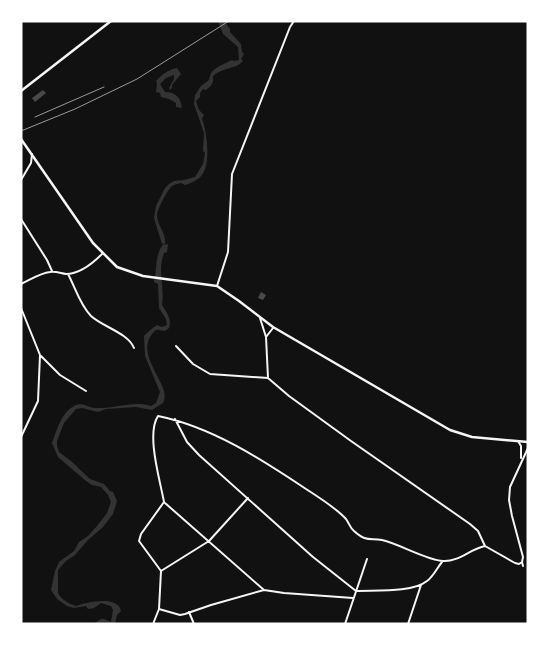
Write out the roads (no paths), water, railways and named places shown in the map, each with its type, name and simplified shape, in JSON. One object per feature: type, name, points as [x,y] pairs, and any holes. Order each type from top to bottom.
[{"type":"main road","points":[[21,91],[111,21]]},
{"type":"main road","points":[[21,138],[84,232],[102,254],[117,267],[143,276],[217,286],[239,300],[273,327],[450,430],[472,437],[518,441],[528,440]]},
{"type":"street","points":[[217,286],[228,252],[232,174],[282,45],[294,21]]},
{"type":"street","points":[[21,180],[31,163],[32,154]]},
{"type":"street","points":[[21,219],[52,271]]},
{"type":"street","points":[[21,284],[52,271],[68,274],[92,264],[102,254]]},
{"type":"street","points":[[68,274],[90,314],[105,326],[131,341],[134,348]]},
{"type":"street","points":[[21,308],[40,355],[60,375],[86,390]]},
{"type":"street","points":[[260,318],[266,337],[268,378]]},
{"type":"street","points":[[266,337],[273,327]]},
{"type":"street","points":[[176,346],[192,364],[210,374],[217,376],[268,378],[351,442],[470,524],[478,531],[485,546],[515,563],[519,564],[522,562]]},
{"type":"street","points":[[21,437],[38,402],[40,355]]},
{"type":"street","points":[[264,590],[164,502],[152,436],[152,428],[158,416],[175,419],[194,426],[235,446],[307,490],[345,518],[353,531],[366,539],[381,540],[442,561],[454,560],[485,546]]},
{"type":"street","points":[[175,419],[187,442],[313,557],[356,591],[403,589],[421,585],[431,577],[442,561]]},
{"type":"street","points":[[518,441],[521,446],[521,460]]},
{"type":"street","points":[[523,566],[523,557],[509,500],[510,488],[521,460],[528,449]]},
{"type":"street","points":[[161,571],[209,541],[248,498]]},
{"type":"street","points":[[153,624],[159,609],[161,571],[139,542],[141,534],[164,502]]},
{"type":"street","points":[[345,624],[366,559]]},
{"type":"street","points":[[408,624],[421,585]]},
{"type":"street","points":[[159,609],[180,615],[211,604],[264,590],[353,598]]},
{"type":"street","points":[[189,612],[194,624]]},
{"type":"railway","points":[[21,131],[75,109],[137,79],[229,21]]},
{"type":"railway","points":[[35,117],[104,87]]}]
